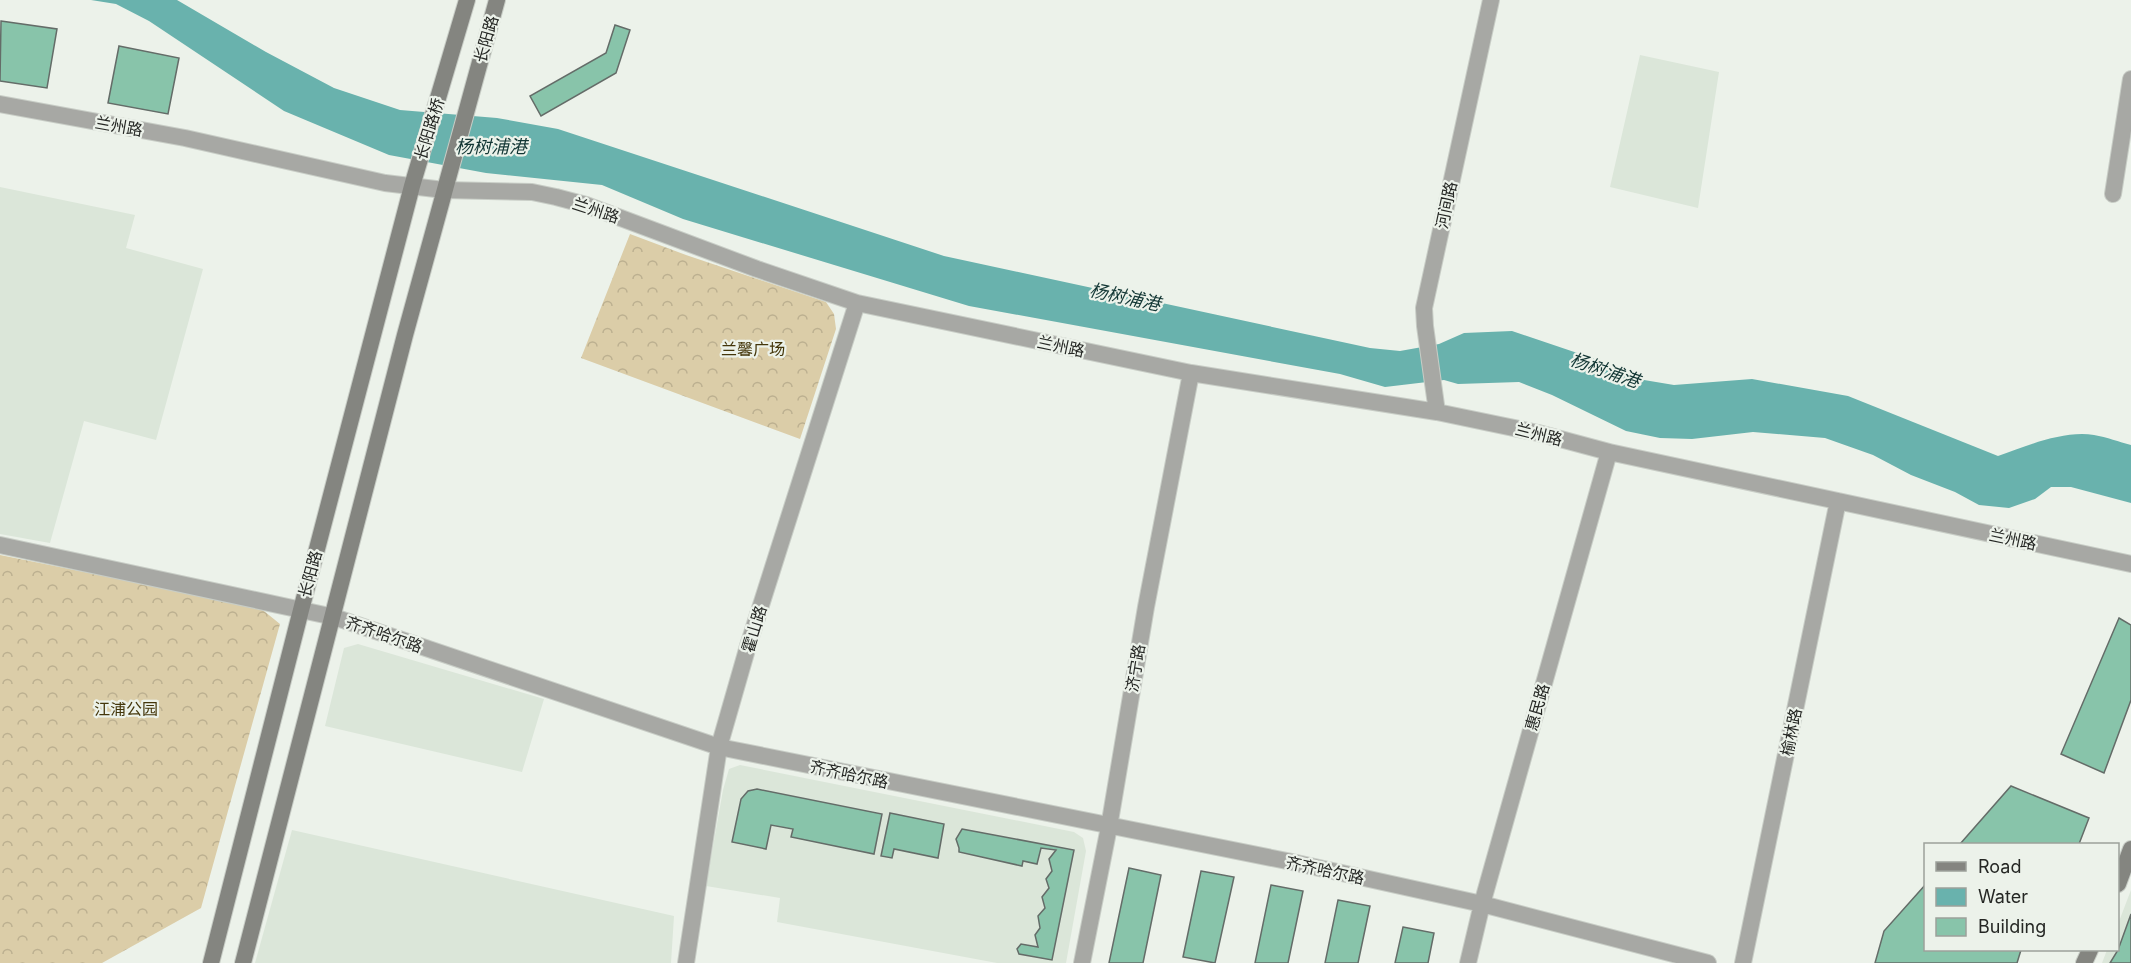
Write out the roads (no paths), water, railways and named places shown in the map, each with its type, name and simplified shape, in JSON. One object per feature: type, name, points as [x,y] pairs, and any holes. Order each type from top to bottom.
[{"type":"main road","name":"长阳路","points":[[446,72],[467,0]]},
{"type":"main road","name":"长阳路","points":[[475,79],[497,0]]},
{"type":"main road","name":"长阳路桥","points":[[412,186],[446,72]]},
{"type":"main road","name":"长阳路桥","points":[[444,190],[475,79]]},
{"type":"main road","name":"长阳路","points":[[211,963],[412,186]]},
{"type":"main road","name":"长阳路","points":[[243,963],[444,190]]},
{"type":"main road","points":[[2119,881],[2131,849]]},
{"type":"street","name":"河间路","points":[[1437,412],[1425,316],[1426,293],[1491,0]]},
{"type":"street","points":[[2113,194],[2131,79]]},
{"type":"street","name":"兰州路","points":[[0,104],[185,138],[385,183],[444,190],[532,192],[556,197],[608,213],[757,269],[857,303],[1191,373],[1437,412],[1538,433],[1609,452],[2131,564]]},
{"type":"street","name":"霍山路","points":[[686,963],[719,747],[748,646],[857,303]]},
{"type":"street","name":"济宁路","points":[[1082,963],[1109,827],[1146,606],[1191,373]]},
{"type":"street","name":"惠民路","points":[[1468,963],[1482,904],[1609,452]]},
{"type":"street","name":"榆林路","points":[[1743,963],[1838,501]]},
{"type":"street","name":"齐齐哈尔路","points":[[0,545],[333,617],[719,747],[1292,862],[1482,904],[1708,963]]},
{"type":"water","name":"杨树浦港","points":[[91,0],[177,0],[266,52],[334,88],[400,110],[497,118],[558,129],[944,256],[1370,348],[1400,351],[1439,344],[1464,333],[1512,331],[1595,359],[1638,379],[1674,385],[1752,379],[1848,396],[1998,456],[2058,437],[2082,434],[2104,437],[2131,445],[2131,503],[2071,487],[2051,487],[2035,499],[2009,508],[1979,505],[1955,492],[1911,475],[1873,455],[1825,438],[1753,432],[1692,439],[1660,438],[1626,431],[1552,395],[1519,382],[1458,384],[1444,380],[1385,387],[1340,374],[969,306],[683,219],[602,185],[486,173],[389,155],[284,111],[149,21],[116,4]]},
{"type":"park label","name":"兰馨广场","points":[[753,349]]},
{"type":"park label","name":"江浦公园","points":[[126,709]]}]
